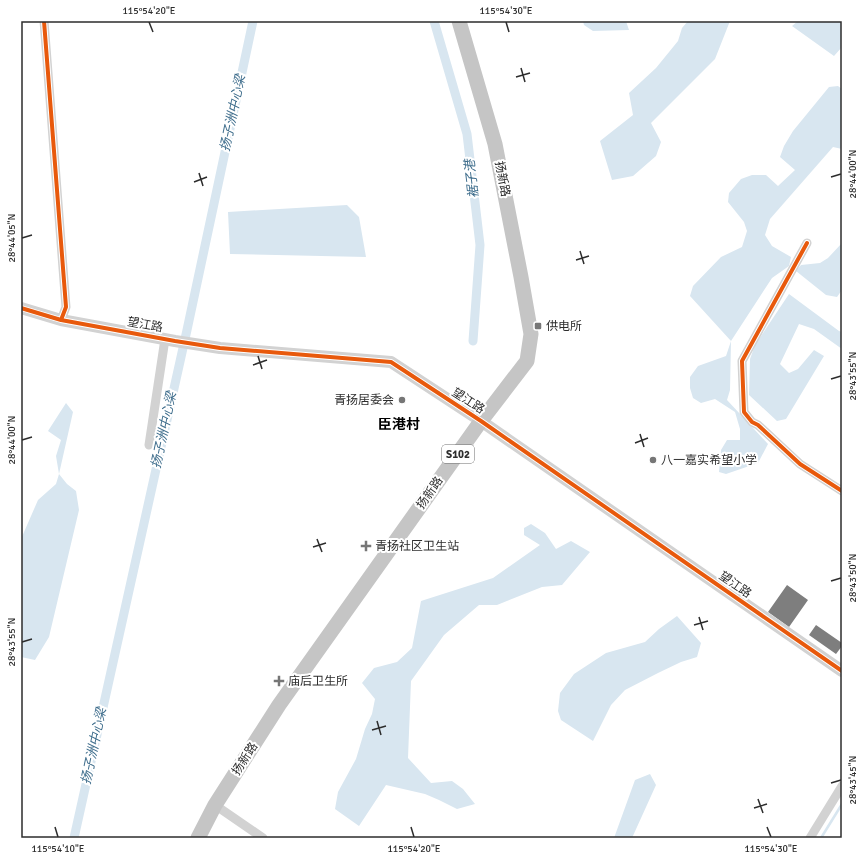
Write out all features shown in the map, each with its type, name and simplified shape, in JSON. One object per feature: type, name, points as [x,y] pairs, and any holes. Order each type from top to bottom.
[{"type":"main road","name":"扬新路","points":[[198,838],[215,805],[280,705],[481,421],[527,361],[531,334],[495,144],[459,21]]},
{"type":"street","points":[[44,21],[66,307],[61,320]]},
{"type":"street","points":[[807,243],[742,361],[744,412],[752,422],[758,424],[800,464],[842,491]]},
{"type":"street","name":"望江路","points":[[21,308],[61,320],[195,345],[391,362],[481,421],[842,671]]},
{"type":"street","points":[[149,444],[170,340]]},
{"type":"street","points":[[810,838],[842,786]]},
{"type":"street","points":[[215,805],[263,838]]},
{"type":"shaded area","points":[[583,21],[626,21],[629,30],[593,31],[584,25]]},
{"type":"shaded area","points":[[688,21],[730,21],[715,59],[651,123],[661,142],[656,156],[633,176],[612,180],[600,141],[633,115],[629,93],[656,68],[678,41],[682,28]]},
{"type":"shaded area","points":[[798,21],[842,21],[842,47],[834,56],[792,26]]},
{"type":"shaded area","points":[[838,86],[842,89],[842,149],[833,147],[770,219],[765,235],[772,246],[791,257],[789,266],[772,278],[731,341],[690,296],[693,286],[721,257],[742,247],[747,231],[744,222],[728,202],[729,193],[741,179],[752,175],[766,175],[778,186],[795,170],[780,157],[784,146],[793,131],[829,87]]},
{"type":"shaded area","points":[[347,205],[359,217],[366,257],[230,254],[228,212]]},
{"type":"shaded area","points":[[842,243],[842,290],[837,297],[826,295],[796,271],[801,265],[820,263],[828,258]]},
{"type":"shaded area","points":[[789,294],[842,332],[842,349],[814,329],[799,324],[780,364],[789,373],[798,369],[814,350],[824,356],[786,419],[777,421],[749,395],[750,359],[755,345]]},
{"type":"shaded area","points":[[731,341],[730,390],[727,400],[768,444],[758,463],[726,474],[719,472],[721,450],[727,440],[740,440],[740,429],[735,412],[715,399],[701,403],[693,398],[690,388],[690,377],[698,366],[726,356]]},
{"type":"shaded area","points":[[66,403],[73,412],[59,474],[56,456],[61,440],[48,431]]},
{"type":"shaded area","points":[[59,474],[67,484],[76,491],[79,510],[49,637],[35,660],[21,657],[21,539],[38,500],[56,484]]},
{"type":"shaded area","points":[[531,524],[545,533],[556,549],[571,541],[590,552],[562,585],[542,587],[497,605],[479,605],[444,635],[411,681],[408,758],[431,783],[452,781],[463,789],[475,804],[457,809],[425,794],[386,785],[359,826],[335,809],[338,792],[356,759],[365,729],[372,714],[375,699],[362,683],[374,668],[397,662],[412,648],[421,601],[493,578],[540,545],[524,535],[524,528]]},
{"type":"shaded area","points":[[677,616],[701,643],[697,657],[681,662],[625,690],[611,705],[593,741],[561,720],[558,711],[560,693],[574,674],[606,653],[645,642],[659,629]]},
{"type":"shaded area","points":[[650,774],[656,785],[632,838],[614,838],[635,780]]},
{"type":"building","points":[[787,585],[808,600],[789,627],[768,612]]},
{"type":"building","points":[[816,625],[842,643],[842,646],[836,654],[809,635]]},
{"type":"waterway","name":"扬子洲中心梁","points":[[74,838],[187,330],[253,21]]},
{"type":"waterway","name":"裾子港","points":[[434,21],[467,134],[480,245],[473,341]]},
{"type":"waterway","points":[[821,838],[842,804]]},
{"type":"cycle path","points":[[44,21],[66,307],[61,320]]},
{"type":"cycle path","points":[[807,243],[742,361],[744,412],[752,422],[758,425],[800,464],[842,491]]},
{"type":"cycle path","points":[[21,308],[61,320],[220,348],[391,362],[481,421],[842,671]]},
{"type":"place","name":"供电所","points":[[538,326]]},
{"type":"place","name":"青扬居委会","points":[[402,400]]},
{"type":"place","name":"八一嘉实希望小学","points":[[653,460]]},
{"type":"place","name":"青扬社区卫生站","points":[[366,546]]},
{"type":"place","name":"庙后卫生所","points":[[279,681]]},
{"type":"district","name":"臣港村","points":[[399,424]]}]
